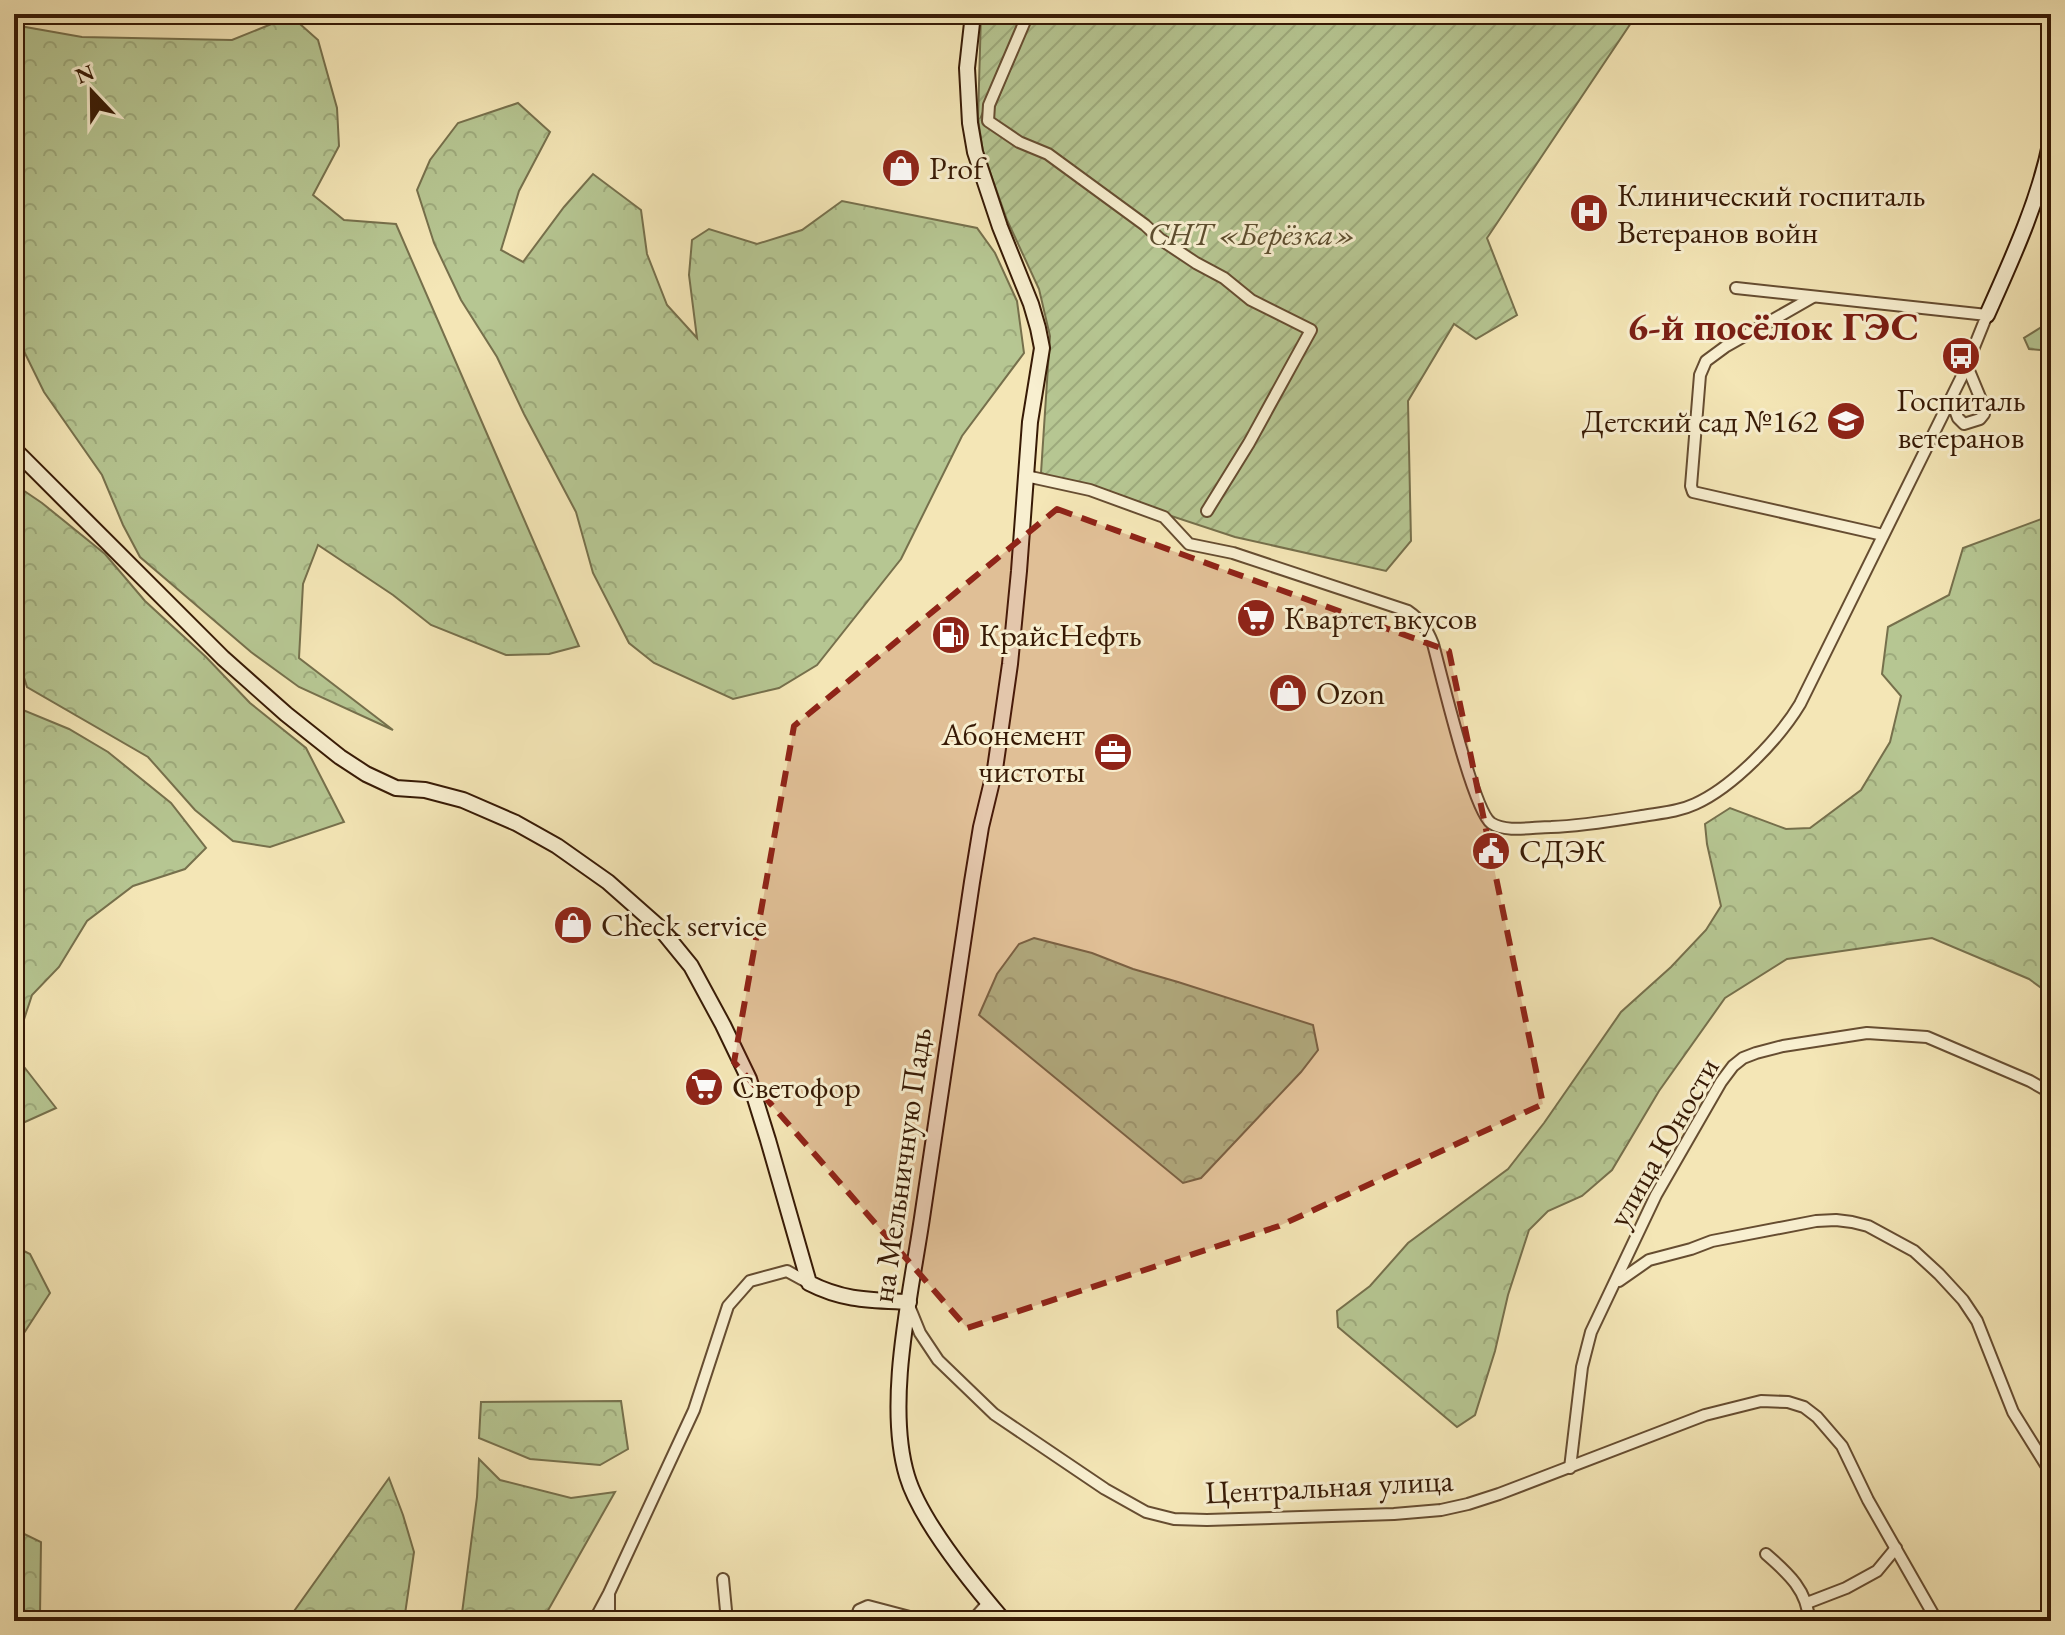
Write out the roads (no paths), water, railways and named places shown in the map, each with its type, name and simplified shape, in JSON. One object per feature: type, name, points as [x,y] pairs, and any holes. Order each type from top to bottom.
[{"type":"street","name":"на Мельничную Падь","points":[[973,14],[967,68],[975,152],[1000,227],[1031,304],[1042,348],[1030,422],[1006,690],[995,769],[972,882],[909,1304],[898,1422],[906,1475],[914,1495],[928,1520],[1004,1621]]},
{"type":"street","points":[[1028,14],[989,105],[988,121],[1019,142],[1048,154],[1160,239],[1224,278],[1251,300],[1311,330],[1249,443],[1207,511]]},
{"type":"street","points":[[1026,476],[1090,490],[1164,517],[1186,543],[1233,553],[1408,611],[1428,631],[1470,780],[1483,815],[1492,824],[1509,828],[1585,825],[1681,810],[1698,803],[1729,781],[1770,745],[1793,715],[1967,366],[2016,249],[2051,140]]},
{"type":"street","points":[[1736,288],[1987,315]]},
{"type":"street","points":[[1815,296],[1706,361],[1700,375],[1691,486],[1693,492],[1883,535]]},
{"type":"street","points":[[1951,399],[1958,418],[1964,424],[1980,419],[1984,414],[1967,366]]},
{"type":"street","points":[[14,449],[223,658],[340,757],[396,788],[425,790],[463,800],[516,823],[557,846],[608,882],[660,928],[691,966],[749,1079],[809,1283]]},
{"type":"street","name":"улица Юности","points":[[1570,1468],[1582,1367],[1591,1332],[1678,1155],[1721,1082],[1743,1058],[1783,1046],[1867,1033],[1927,1037],[2051,1093]]},
{"type":"street","points":[[1615,1284],[1649,1260],[1712,1241],[1816,1221],[1836,1220],[1868,1226],[1914,1251],[1963,1300],[1977,1321],[2013,1412],[2051,1473]]},
{"type":"street","points":[[594,1621],[694,1410],[728,1306],[750,1281],[787,1271],[826,1292],[856,1300],[909,1304]]},
{"type":"street","name":"Центральная улица","points":[[909,1304],[920,1333],[938,1360],[994,1414],[1120,1499],[1146,1512],[1174,1519],[1302,1518],[1441,1510],[1479,1501],[1705,1415],[1761,1401],[1788,1402],[1804,1407],[1817,1417],[1842,1446],[1868,1500],[1937,1621]]},
{"type":"street","points":[[1807,1603],[1846,1588],[1877,1571],[1896,1548]]},
{"type":"street","points":[[1766,1554],[1794,1580],[1807,1603],[1809,1621]]},
{"type":"street","points":[[723,1579],[727,1621]]},
{"type":"street","points":[[609,1593],[609,1621]]},
{"type":"street","points":[[972,1621],[988,1603]]},
{"type":"street","points":[[855,1621],[859,1610],[868,1606],[925,1621]]},
{"type":"place","name":"Prof","points":[[901,168]]},
{"type":"place","name":"Клинический госпиталь Ветеранов войн","points":[[1589,213]]},
{"type":"place","name":"Госпиталь ветеранов","points":[[1961,356]]},
{"type":"place","name":"Детский сад №162","points":[[1846,421]]},
{"type":"place","name":"Квартет вкусов","points":[[1256,618]]},
{"type":"place","name":"КрайсНефть","points":[[951,635]]},
{"type":"place","name":"Ozon","points":[[1288,693]]},
{"type":"place","name":"Абонемент чистоты","points":[[1113,752]]},
{"type":"place","name":"СДЭК","points":[[1491,851]]},
{"type":"place","name":"Check service","points":[[573,925]]},
{"type":"place","name":"Светофор","points":[[704,1087]]},
{"type":"district","name":"6-й посёлок ГЭС","points":[[1773,326]]},
{"type":"park label","name":"СНТ «Берёзка»","points":[[1252,234]]}]
